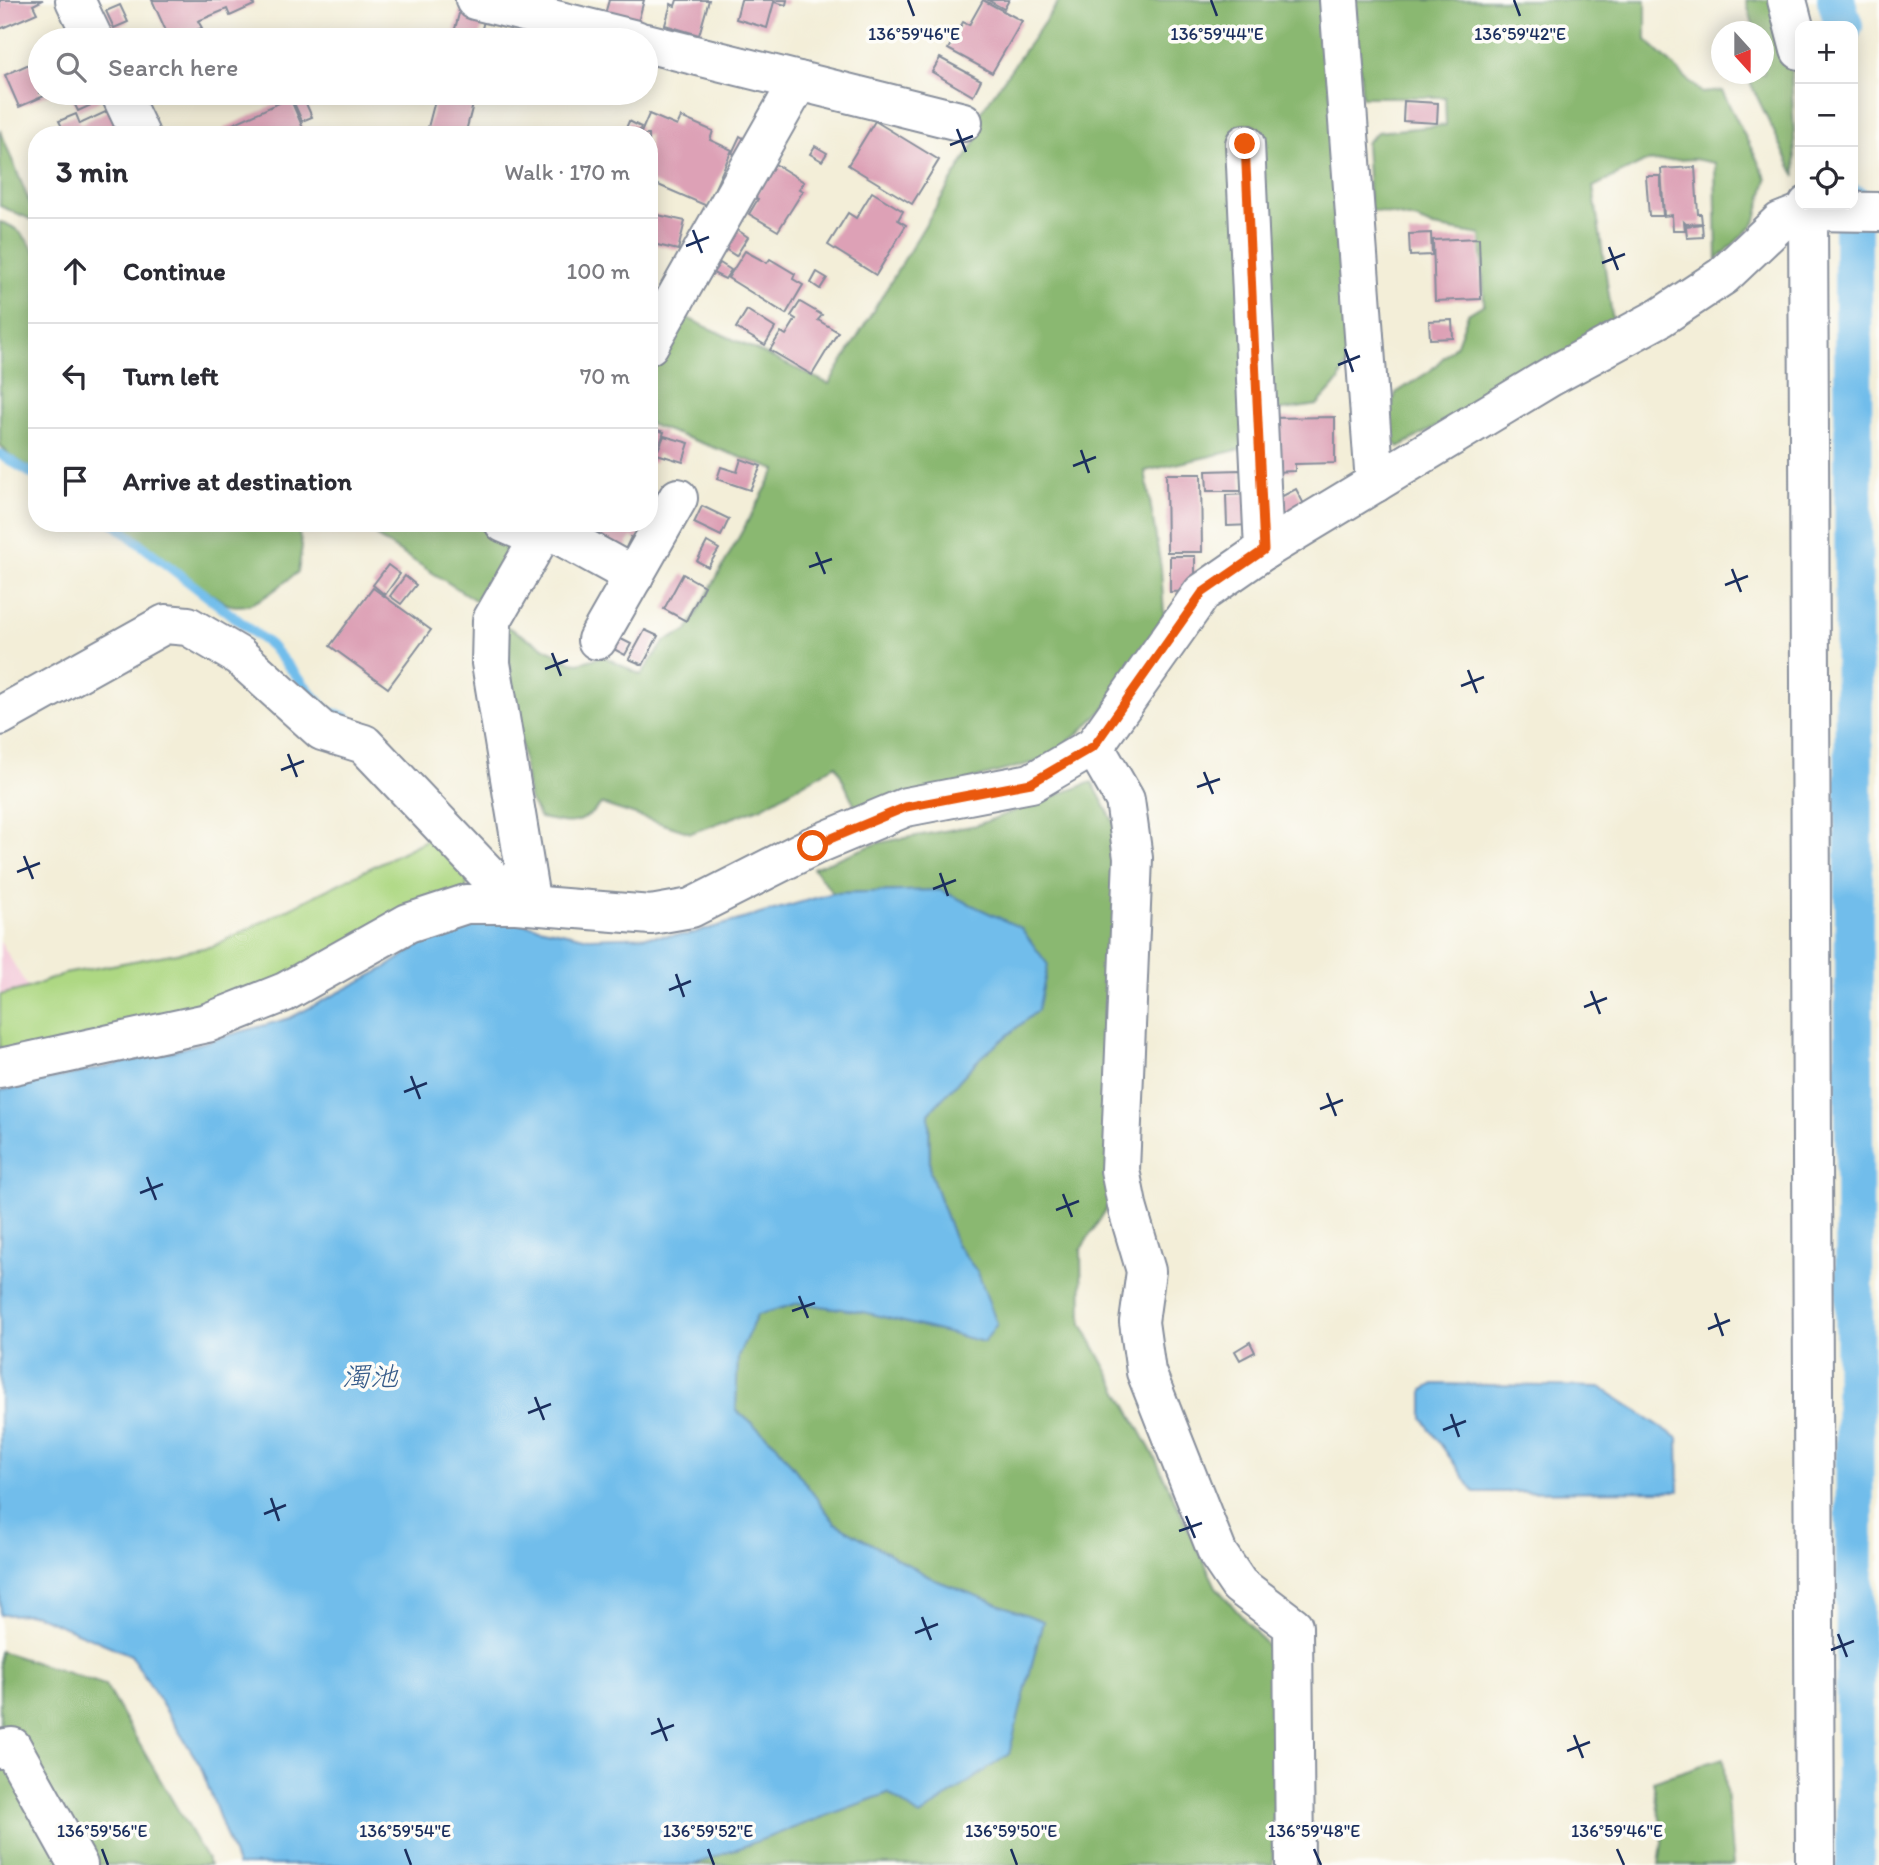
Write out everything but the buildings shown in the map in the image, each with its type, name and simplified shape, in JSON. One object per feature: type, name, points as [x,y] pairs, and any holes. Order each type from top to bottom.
[{"type":"street","points":[[75,0],[88,28]]},
{"type":"street","points":[[475,0],[588,28]]},
{"type":"street","points":[[1339,0],[1375,483]]},
{"type":"street","points":[[1787,0],[1795,31]]},
{"type":"street","points":[[658,46],[963,122]]},
{"type":"street","points":[[658,329],[799,81]]},
{"type":"street","points":[[126,105],[136,126]]},
{"type":"street","points":[[1245,144],[1264,550]]},
{"type":"street","points":[[0,1068],[207,1023],[285,992],[408,923],[466,904],[524,905],[650,915],[691,908],[813,846],[906,807],[1031,783],[1094,746],[1202,593],[1264,550],[1550,377],[1661,317],[1723,276],[1780,222],[1804,210]]},
{"type":"street","points":[[1808,210],[1815,1865]]},
{"type":"street","points":[[1844,210],[1879,212]]},
{"type":"street","points":[[597,640],[678,498]]},
{"type":"street","points":[[524,905],[491,663],[492,620],[542,532]]},
{"type":"street","points":[[550,532],[634,576]]},
{"type":"street","points":[[0,716],[166,624],[188,626],[239,656],[323,731],[364,744],[524,905]]},
{"type":"street","points":[[1094,746],[1125,800],[1133,858],[1121,1170],[1128,1210],[1146,1271],[1139,1322],[1146,1372],[1218,1554],[1239,1585],[1293,1626],[1295,1865]]},
{"type":"street","points":[[0,1749],[12,1747],[78,1865]]},
{"type":"shaded area","points":[[0,941],[28,988],[0,995]]},
{"type":"green space","points":[[1060,0],[1324,0],[1349,355],[1339,381],[1317,405],[1277,411],[1266,408],[1251,447],[1145,471],[1161,568],[1164,616],[1105,708],[1046,759],[857,811],[836,765],[762,807],[691,833],[601,804],[580,821],[567,823],[540,818],[529,799],[504,625],[571,662],[579,663],[603,656],[641,675],[665,641],[687,631],[776,470],[658,427],[658,354],[681,315],[829,384],[977,139],[978,116]]},
{"type":"green space","points":[[1355,0],[1646,0],[1646,40],[1702,93],[1722,91],[1767,179],[1755,223],[1717,260],[1715,163],[1694,159],[1644,162],[1593,187],[1614,329],[1399,447],[1387,435],[1387,418],[1396,393],[1430,371],[1457,344],[1468,314],[1484,304],[1481,235],[1433,227],[1418,220],[1370,210],[1366,143],[1377,132],[1446,125],[1445,97],[1362,97]]},
{"type":"green space","points":[[1746,0],[1778,0],[1789,31],[1795,175],[1751,84],[1774,84],[1774,21],[1752,21]]},
{"type":"green space","points":[[0,130],[28,199],[28,218],[0,206]]},
{"type":"green space","points":[[0,222],[17,230],[28,242],[28,466],[0,445]]},
{"type":"green space","points":[[130,532],[298,532],[302,546],[298,572],[258,601],[240,606],[231,605],[202,589]]},
{"type":"green space","points":[[379,532],[489,532],[523,548],[496,596],[478,602],[377,537]]},
{"type":"green space","points":[[1092,782],[1132,856],[1123,1183],[1081,1249],[1082,1324],[1153,1454],[1216,1587],[1277,1657],[1273,1865],[693,1865],[888,1793],[1025,1684],[1043,1621],[935,1580],[835,1523],[776,1444],[736,1410],[737,1356],[756,1315],[799,1303],[863,1312],[978,1273],[956,1244],[930,1172],[929,1112],[977,1061],[940,890],[833,893],[813,868],[878,843],[977,825]]},
{"type":"green space","points":[[432,837],[468,873],[466,890],[275,986],[0,1058],[0,995],[64,974],[214,946]]},
{"type":"green space","points":[[0,1651],[105,1685],[210,1865],[0,1865]]},
{"type":"green space","points":[[1723,1758],[1733,1865],[1659,1865],[1663,1835],[1653,1781]]},
{"type":"water","name":"濁池","points":[[940,890],[1021,928],[1048,965],[1038,1010],[977,1061],[929,1113],[930,1172],[956,1244],[978,1273],[997,1324],[984,1342],[863,1312],[799,1303],[757,1315],[738,1356],[736,1410],[776,1444],[835,1523],[935,1580],[1043,1621],[1009,1754],[920,1816],[888,1793],[693,1865],[237,1865],[200,1765],[131,1655],[34,1614],[0,1615],[0,1091],[162,1054],[290,1018],[384,969],[443,929],[502,919],[589,938],[687,935],[833,893]]},
{"type":"water","points":[[1434,1384],[1600,1387],[1678,1438],[1679,1491],[1474,1492],[1423,1419],[1423,1390]]},
{"type":"waterway","points":[[1836,0],[1842,21]]},
{"type":"waterway","points":[[1853,210],[1855,1865]]},
{"type":"waterway","points":[[0,454],[28,471]]},
{"type":"waterway","points":[[125,532],[270,645],[327,711],[346,717]]},
{"type":"route","points":[[813,846],[906,807],[1031,783],[1094,746],[1202,593],[1264,550],[1245,144]]}]
